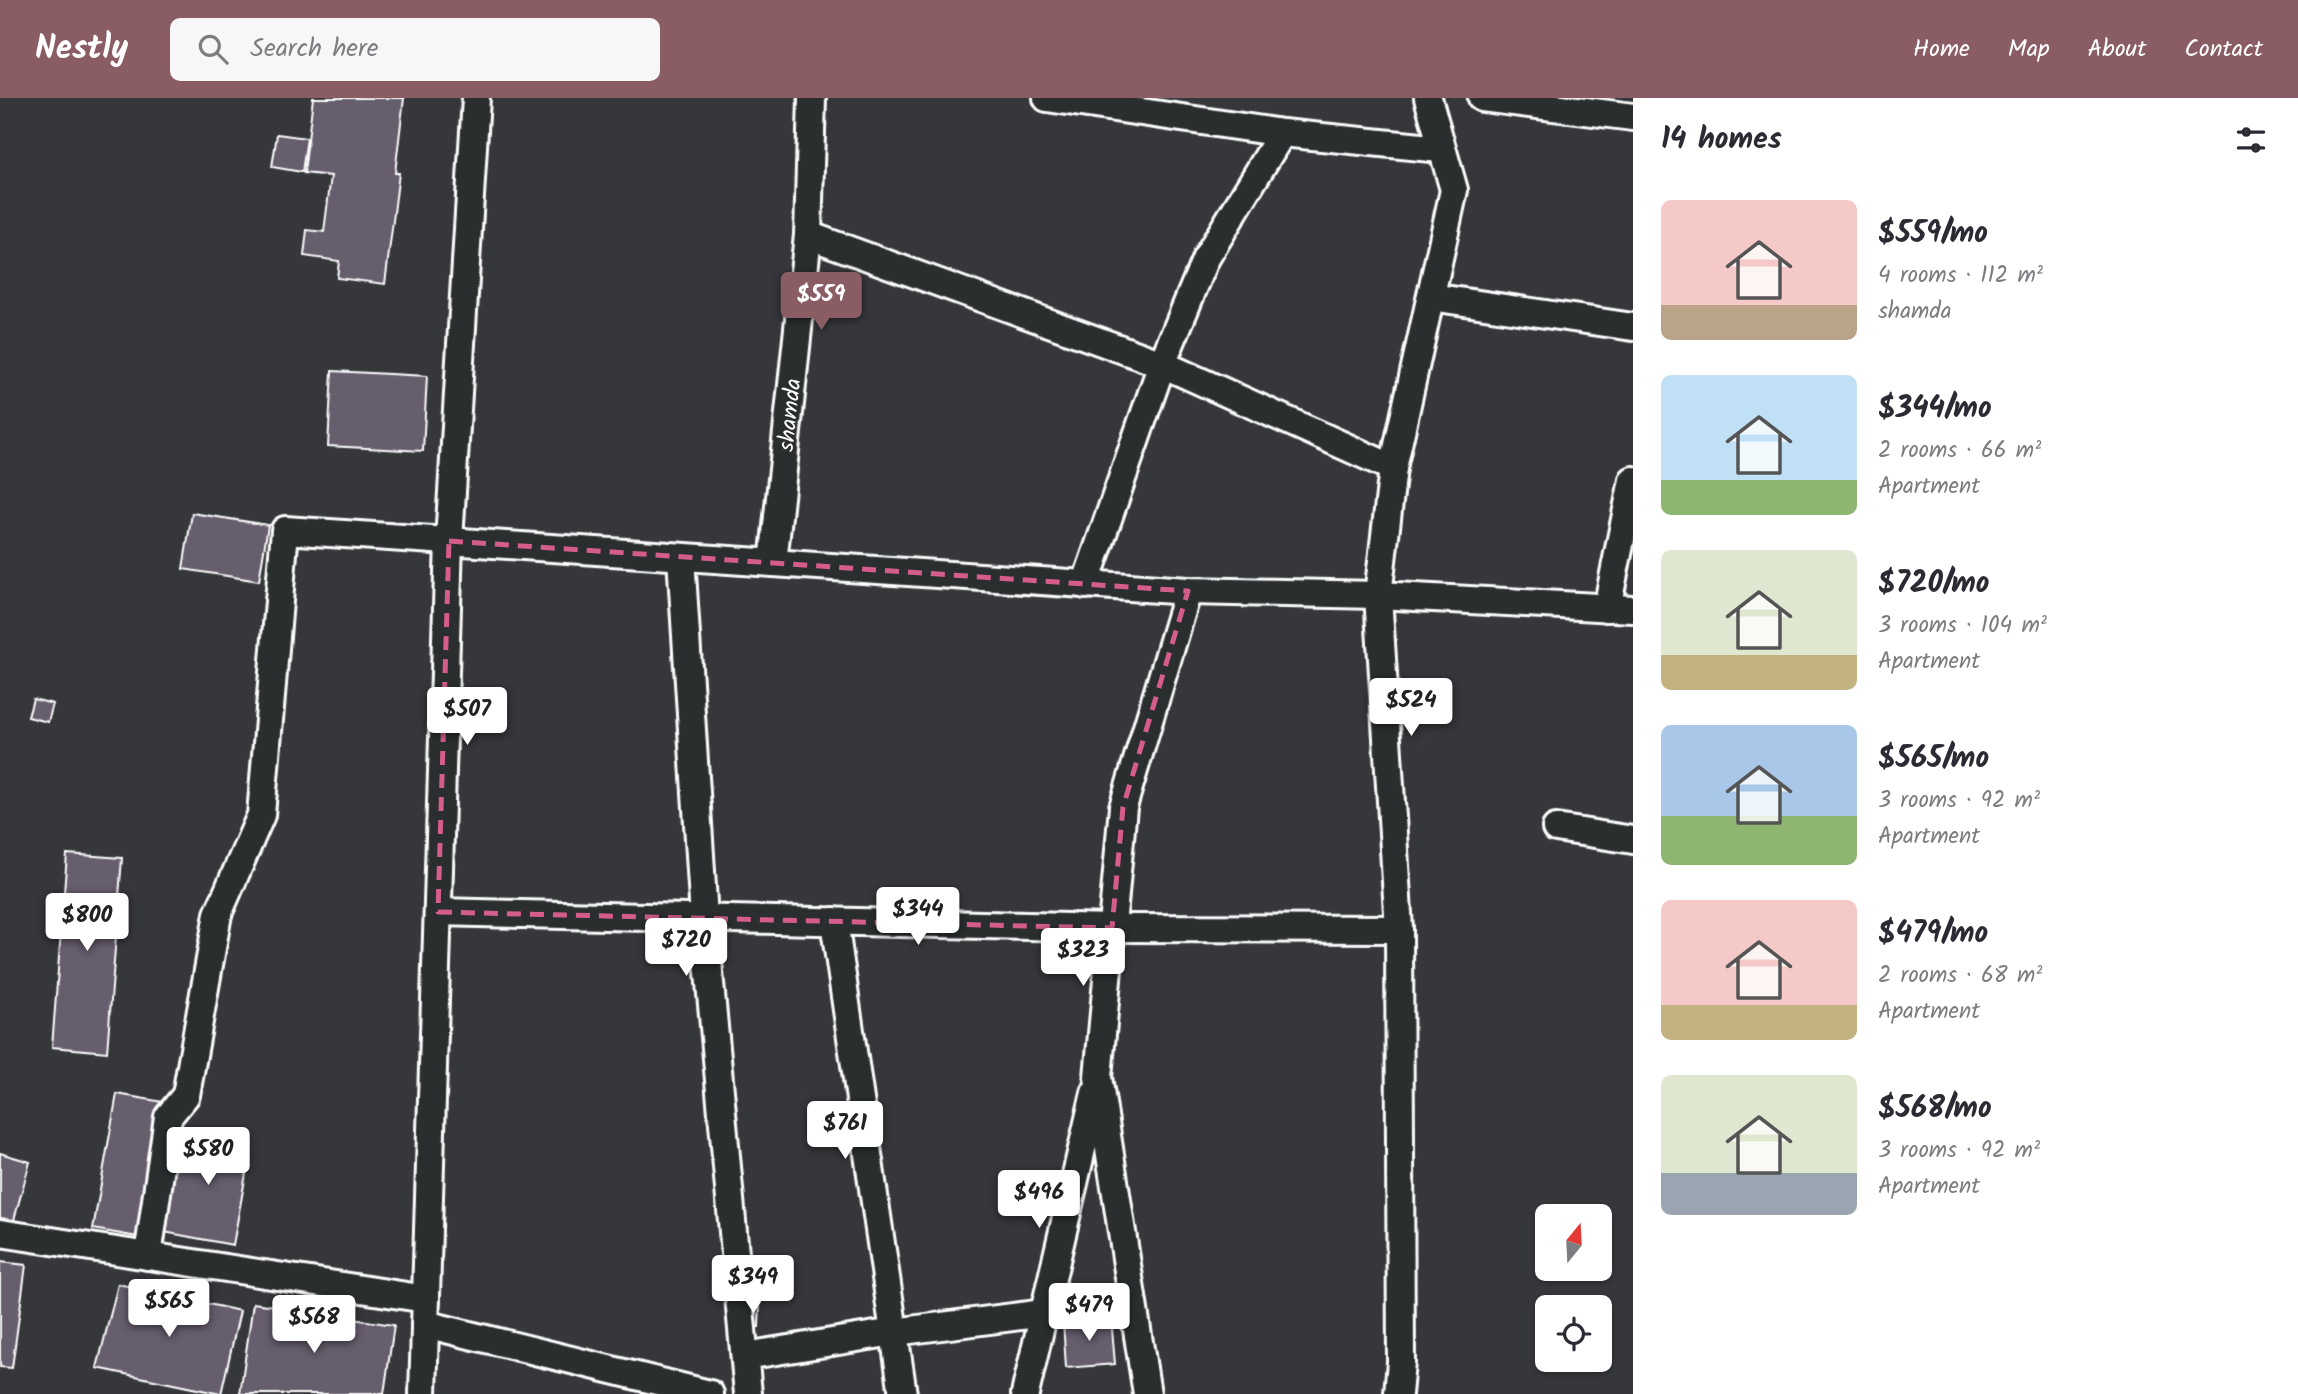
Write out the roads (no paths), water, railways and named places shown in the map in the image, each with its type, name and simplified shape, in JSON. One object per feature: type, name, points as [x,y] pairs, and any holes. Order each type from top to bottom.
[{"type":"street","points":[[423,1394],[449,541],[476,98]]},
{"type":"street","name":"shamda","points":[[773,563],[807,235],[812,98]]},
{"type":"street","points":[[1047,98],[1282,132],[1441,149]]},
{"type":"street","points":[[1398,1394],[1401,1362],[1399,929],[1378,595],[1393,468],[1454,190],[1428,98]]},
{"type":"street","points":[[1482,98],[1633,117]]},
{"type":"street","points":[[1085,584],[1162,363],[1206,258],[1282,132]]},
{"type":"street","points":[[807,235],[1162,363],[1393,468]]},
{"type":"street","points":[[1431,297],[1633,327]]},
{"type":"street","points":[[148,1255],[169,1117],[186,1095],[218,914],[261,815],[285,530],[1188,591],[1378,595],[1620,608],[1633,480]]},
{"type":"street","points":[[681,557],[704,918],[748,1394]]},
{"type":"street","points":[[1025,1394],[1098,1077],[1123,807],[1188,591]]},
{"type":"street","points":[[1556,828],[1633,840]]},
{"type":"street","points":[[438,912],[1112,928],[1399,929]]},
{"type":"street","points":[[834,921],[903,1394]]},
{"type":"street","points":[[1098,1077],[1147,1394]]},
{"type":"street","points":[[0,1233],[148,1255],[426,1311],[710,1394]]},
{"type":"street","points":[[745,1356],[894,1332],[1044,1313]]}]
